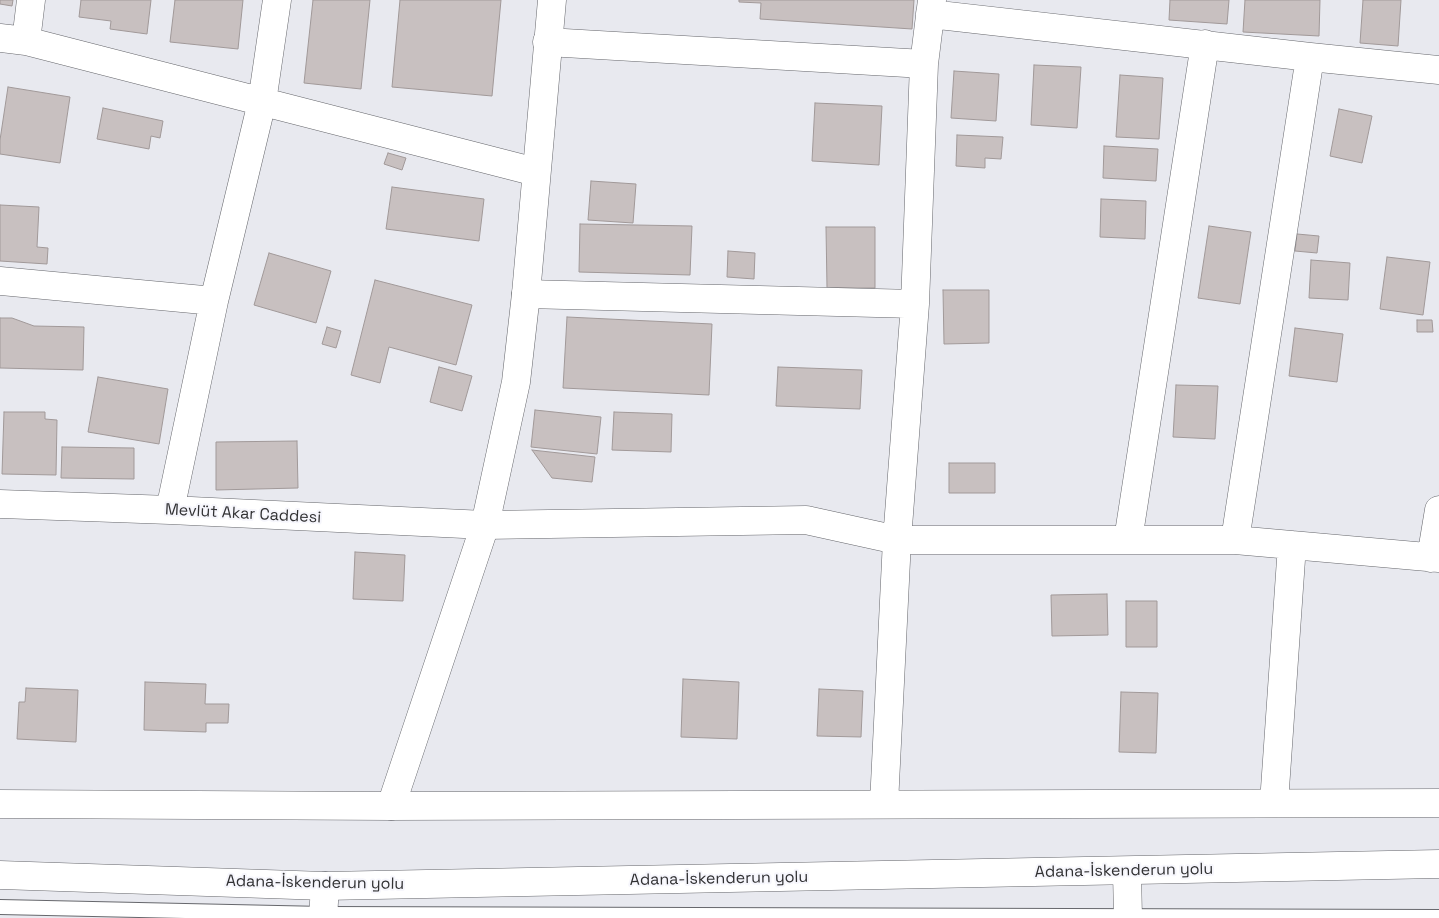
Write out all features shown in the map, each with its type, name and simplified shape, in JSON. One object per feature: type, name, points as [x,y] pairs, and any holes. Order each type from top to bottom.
[{"type":"main road","points":[[31,0],[13,39],[536,172]]},
{"type":"main road","points":[[170,510],[214,301],[262,102],[277,0]]},
{"type":"main road","points":[[390,806],[485,526],[516,382],[526,294],[552,0]]},
{"type":"main road","points":[[884,804],[897,540],[915,304],[924,64],[931,7],[1205,44],[1439,70]]},
{"type":"main road","points":[[547,42],[924,64]]},
{"type":"main road","points":[[1128,540],[1205,44]]},
{"type":"main road","points":[[1235,540],[1310,57]]},
{"type":"main road","points":[[0,281],[214,301]]},
{"type":"main road","points":[[526,294],[915,304]]},
{"type":"main road","name":"Mevlüt Akar Caddesi","points":[[0,504],[170,510],[485,526],[806,520],[897,540],[1235,540],[1435,558]]},
{"type":"main road","points":[[1435,558],[1439,510]]},
{"type":"main road","points":[[1274,803],[1292,545]]},
{"type":"main road","points":[[0,804],[390,806],[1439,803]]},
{"type":"main road","name":"Adana-İskenderun yolu","points":[[0,875],[325,886],[1439,864]]},
{"type":"main road","points":[[1127,871],[1128,917]]},
{"type":"main road","points":[[324,916],[325,886]]},
{"type":"lane","points":[[0,907],[324,916],[1439,917]]},
{"type":"building","points":[[0,0],[13,0],[12,6],[0,4]]},
{"type":"building","points":[[81,0],[151,0],[147,34],[110,29],[111,21],[79,17]]},
{"type":"building","points":[[175,0],[243,0],[238,49],[170,42]]},
{"type":"building","points":[[313,0],[370,0],[361,89],[304,83]]},
{"type":"building","points":[[400,0],[501,0],[492,96],[392,87]]},
{"type":"building","points":[[739,0],[914,0],[912,29],[760,19],[761,3],[739,2]]},
{"type":"building","points":[[1170,0],[1229,0],[1227,24],[1169,20]]},
{"type":"building","points":[[1245,0],[1320,0],[1319,36],[1243,32]]},
{"type":"building","points":[[1363,0],[1401,0],[1398,46],[1360,43]]},
{"type":"building","points":[[1034,65],[1081,67],[1077,128],[1031,125]]},
{"type":"building","points":[[954,71],[999,74],[996,121],[951,118]]},
{"type":"building","points":[[1120,75],[1163,78],[1159,139],[1116,137]]},
{"type":"building","points":[[8,87],[70,97],[60,163],[0,154],[0,140]]},
{"type":"building","points":[[815,103],[882,106],[879,165],[812,161]]},
{"type":"building","points":[[103,108],[163,121],[160,138],[151,136],[149,149],[97,139]]},
{"type":"building","points":[[1339,109],[1372,116],[1362,163],[1330,156]]},
{"type":"building","points":[[957,135],[1003,137],[1001,159],[985,158],[985,168],[956,166]]},
{"type":"building","points":[[1104,146],[1158,149],[1156,181],[1103,178]]},
{"type":"building","points":[[388,153],[406,158],[402,170],[384,164]]},
{"type":"building","points":[[591,181],[636,184],[633,223],[588,220]]},
{"type":"building","points":[[392,187],[484,199],[479,241],[386,229]]},
{"type":"building","points":[[1101,199],[1146,201],[1145,239],[1100,237]]},
{"type":"building","points":[[0,205],[39,207],[37,247],[48,248],[47,264],[0,261]]},
{"type":"building","points":[[580,224],[692,226],[690,275],[579,272]]},
{"type":"building","points":[[1209,226],[1251,232],[1240,304],[1198,298]]},
{"type":"building","points":[[826,227],[875,227],[875,288],[827,288]]},
{"type":"building","points":[[1297,234],[1319,236],[1317,253],[1295,251]]},
{"type":"building","points":[[728,251],[755,253],[754,279],[727,277]]},
{"type":"building","points":[[269,253],[331,271],[316,323],[254,305]]},
{"type":"building","points":[[1387,257],[1430,262],[1423,315],[1380,309]]},
{"type":"building","points":[[1311,260],[1350,263],[1348,300],[1309,298]]},
{"type":"building","points":[[375,280],[472,305],[456,365],[389,347],[380,383],[351,375]]},
{"type":"building","points":[[943,290],[989,290],[989,343],[944,344]]},
{"type":"building","points":[[567,317],[712,324],[709,395],[563,388]]},
{"type":"building","points":[[0,318],[12,318],[34,326],[84,327],[83,370],[0,368]]},
{"type":"building","points":[[1417,320],[1432,320],[1433,332],[1417,332]]},
{"type":"building","points":[[327,327],[341,331],[336,348],[322,344]]},
{"type":"building","points":[[1295,328],[1343,334],[1337,382],[1289,376]]},
{"type":"building","points":[[439,367],[472,376],[462,411],[430,402]]},
{"type":"building","points":[[778,367],[862,370],[860,409],[776,406]]},
{"type":"building","points":[[98,377],[168,389],[159,444],[88,432]]},
{"type":"building","points":[[1176,385],[1218,386],[1215,439],[1173,437]]},
{"type":"building","points":[[535,410],[601,417],[597,454],[531,447]]},
{"type":"building","points":[[4,412],[45,412],[45,419],[57,420],[56,475],[2,474]]},
{"type":"building","points":[[614,412],[672,414],[671,452],[612,450]]},
{"type":"building","points":[[297,441],[298,488],[216,490],[216,442]]},
{"type":"building","points":[[62,447],[134,448],[134,479],[61,478]]},
{"type":"building","points":[[532,450],[595,457],[592,482],[552,478]]},
{"type":"building","points":[[949,463],[995,463],[995,493],[949,493]]},
{"type":"building","points":[[355,552],[405,555],[403,601],[353,599]]},
{"type":"building","points":[[1107,594],[1108,635],[1052,636],[1051,595]]},
{"type":"building","points":[[1126,601],[1157,601],[1157,647],[1126,647]]},
{"type":"building","points":[[683,679],[739,682],[737,739],[681,737]]},
{"type":"building","points":[[145,682],[206,684],[205,704],[229,704],[228,723],[206,723],[206,732],[144,730]]},
{"type":"building","points":[[26,688],[78,690],[76,742],[17,739],[19,702],[25,702]]},
{"type":"building","points":[[819,689],[863,691],[861,737],[817,736]]},
{"type":"building","points":[[1121,692],[1158,693],[1156,753],[1119,752]]}]
